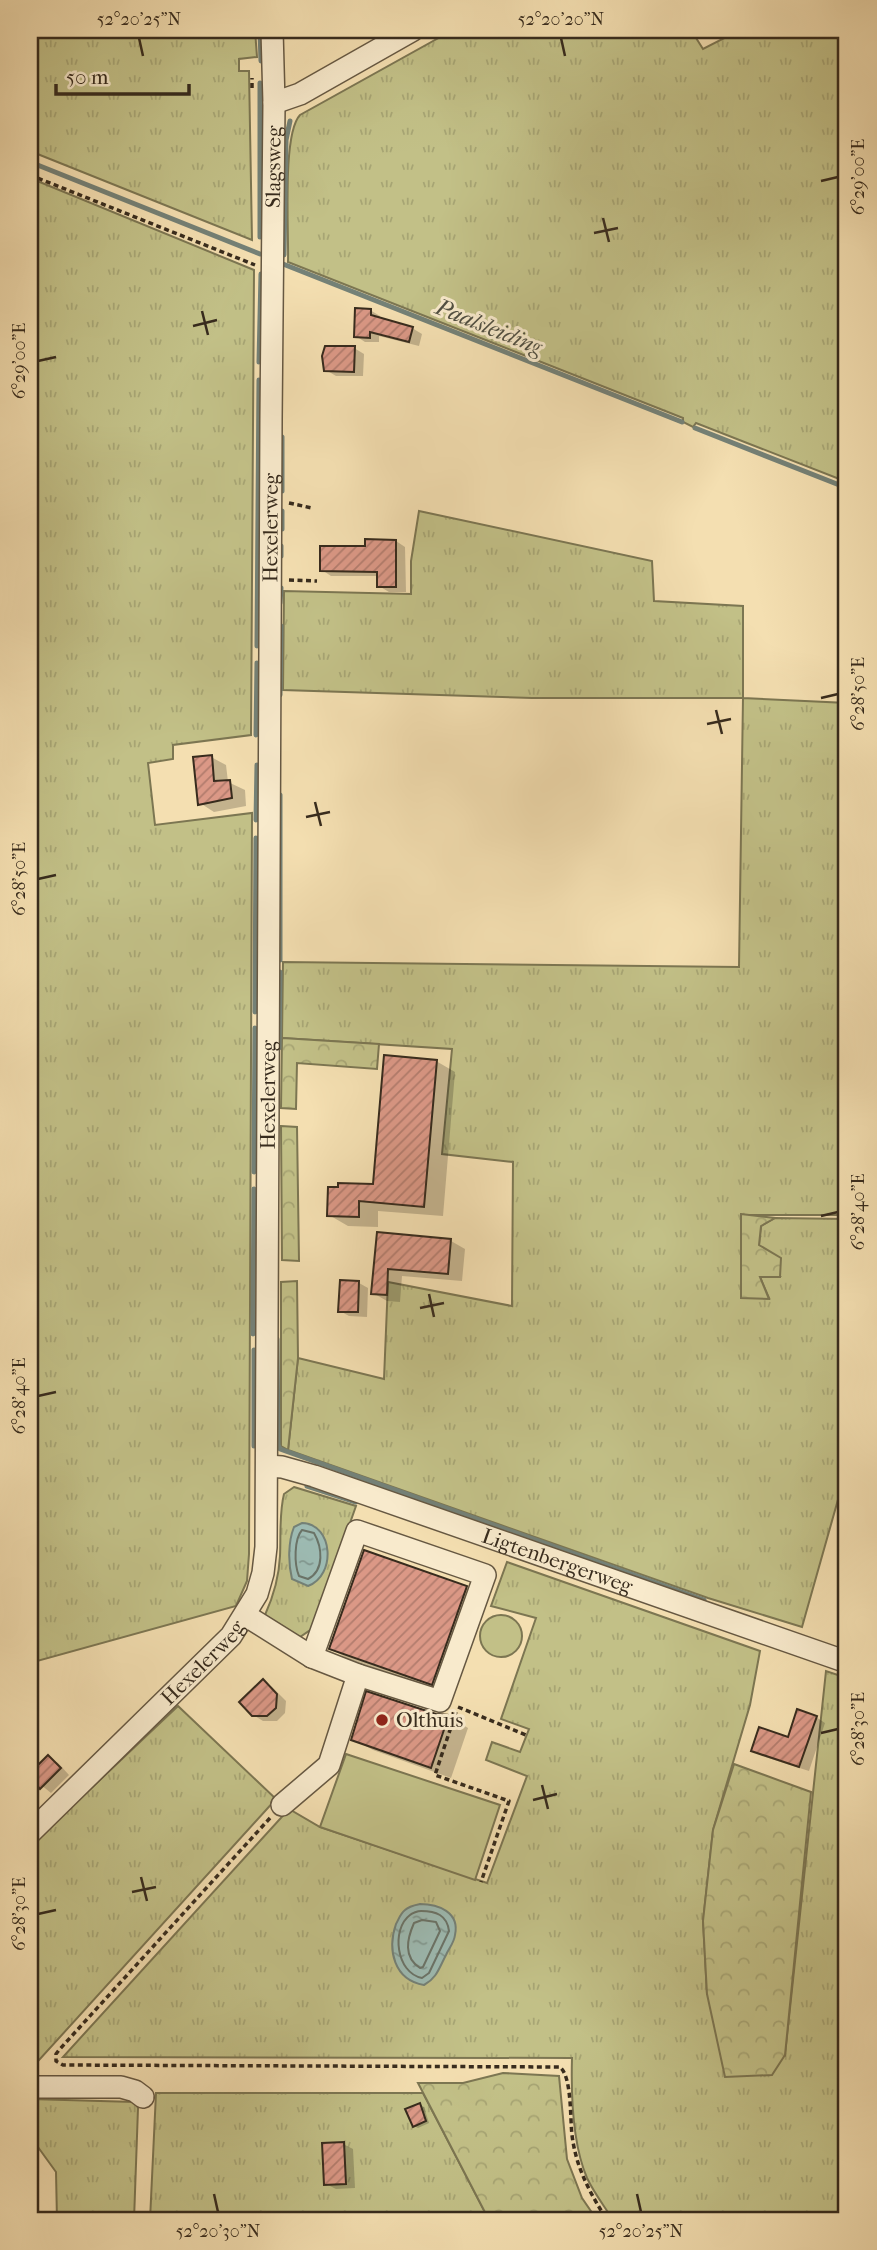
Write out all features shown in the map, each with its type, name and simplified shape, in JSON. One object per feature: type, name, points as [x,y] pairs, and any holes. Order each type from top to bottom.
[{"type":"street","name":"Slagsweg","points":[[272,30],[272,267]]},
{"type":"street","points":[[274,103],[300,94],[413,30]]},
{"type":"street","name":"Hexelerweg","points":[[30,1833],[225,1642],[257,1594],[263,1573],[267,1466],[272,267]]},
{"type":"street","name":"Ligtenbergerweg","points":[[267,1466],[314,1475],[847,1662]]},
{"type":"street","points":[[245,1615],[312,1657],[449,1704],[485,1575],[356,1531],[312,1657]]},
{"type":"street","points":[[282,1805],[329,1765],[358,1675]]},
{"type":"street","points":[[30,2087],[121,2087],[135,2091],[143,2097]]},
{"type":"path","points":[[252,78],[252,88]]},
{"type":"path","points":[[30,175],[272,267]]},
{"type":"path","points":[[270,580],[317,580]]},
{"type":"path","points":[[481,1882],[509,1801],[435,1775],[449,1704],[527,1735]]},
{"type":"path","points":[[282,1805],[56,2053],[56,2061],[63,2065],[560,2067],[566,2077],[572,2136],[581,2174],[607,2220]]},
{"type":"green space","points":[[30,30],[255,30],[257,57],[239,59],[239,71],[249,71],[252,240],[30,151]]},
{"type":"green space","points":[[453,30],[691,30],[703,49],[740,30],[847,30],[847,482],[696,423],[693,427],[683,422],[683,418],[288,262],[289,162],[294,126],[300,115]]},
{"type":"green space","points":[[30,178],[254,270],[251,735],[173,745],[173,759],[148,763],[155,825],[252,813],[247,1581],[236,1606],[30,1663]]},
{"type":"green space","points":[[419,511],[652,561],[654,601],[743,606],[743,698],[532,698],[283,690],[284,591],[411,594],[411,561]]},
{"type":"green space","points":[[743,698],[847,703],[847,1215],[741,1215],[741,1297],[769,1298],[760,1277],[780,1276],[759,1245],[761,1226],[775,1218],[847,1219],[847,1483],[843,1482],[802,1627],[708,1598],[288,1450],[298,1358],[384,1379],[388,1282],[512,1306],[513,1162],[442,1154],[452,1049],[282,1038],[283,962],[739,967]]},
{"type":"green space","points":[[282,1038],[379,1044],[377,1069],[297,1063],[296,1109],[281,1108]]},
{"type":"green space","points":[[281,1126],[297,1127],[299,1261],[282,1260]]},
{"type":"green space","points":[[741,1214],[775,1218],[761,1226],[759,1245],[781,1258],[780,1277],[760,1277],[769,1299],[741,1298]]},
{"type":"green space","points":[[297,1281],[298,1358],[288,1450],[281,1446],[281,1282]]},
{"type":"green space","points":[[294,1487],[356,1506],[313,1628],[300,1637],[265,1615],[278,1572],[284,1494]]},
{"type":"green space","points":[[507,1562],[760,1651],[750,1705],[713,1830],[703,1921],[707,1994],[785,2055],[826,1671],[847,1678],[847,2220],[613,2220],[587,2178],[578,2150],[572,2103],[572,2058],[63,2057],[289,1809],[320,1827],[487,1883],[527,1776],[486,1760],[492,1742],[520,1752],[529,1729],[501,1719],[536,1618],[491,1606]]},
{"type":"green space","points":[[501,1615],[516,1621],[522,1636],[516,1651],[501,1657],[486,1651],[480,1636],[486,1621]]},
{"type":"green space","points":[[178,1706],[276,1799],[30,2070],[30,1846]]},
{"type":"green space","points":[[346,1754],[500,1805],[475,1880],[320,1827]]},
{"type":"green space","points":[[734,1764],[811,1792],[785,2055],[772,2075],[725,2077],[707,1994],[703,1921],[713,1830]]},
{"type":"green space","points":[[503,2073],[559,2076],[567,2159],[582,2198],[597,2220],[489,2220],[418,2083],[463,2083]]},
{"type":"green space","points":[[156,2093],[423,2093],[489,2220],[150,2220]]},
{"type":"green space","points":[[30,2099],[135,2102],[138,2108],[134,2220],[57,2220],[56,2172],[30,2136]]},
{"type":"water","points":[[302,1523],[313,1526],[320,1532],[328,1551],[323,1572],[308,1586],[292,1579],[290,1566],[292,1533],[294,1527]]},
{"type":"water","points":[[420,1904],[446,1911],[451,1915],[456,1927],[454,1941],[432,1979],[424,1985],[406,1977],[400,1970],[395,1962],[392,1944],[396,1924],[402,1913]]},
{"type":"building","points":[[355,308],[371,309],[371,315],[413,327],[409,342],[370,332],[370,338],[354,337]]},
{"type":"building","points":[[325,346],[355,346],[354,372],[324,371],[322,356]]},
{"type":"building","points":[[365,539],[396,540],[396,587],[377,587],[377,572],[320,571],[320,546],[365,546]]},
{"type":"building","points":[[212,755],[214,781],[230,780],[232,798],[198,805],[193,757]]},
{"type":"building","points":[[384,1055],[437,1060],[424,1207],[359,1201],[359,1217],[327,1216],[328,1187],[338,1187],[338,1183],[373,1184]]},
{"type":"building","points":[[377,1232],[451,1239],[448,1274],[388,1269],[387,1295],[371,1294]]},
{"type":"building","points":[[340,1280],[359,1281],[358,1312],[338,1312]]},
{"type":"building","points":[[364,1550],[467,1586],[432,1685],[329,1649]]},
{"type":"building","points":[[263,1679],[277,1694],[276,1708],[267,1716],[252,1716],[239,1702]]},
{"type":"building","points":[[366,1691],[436,1714],[449,1715],[431,1768],[351,1740]]},
{"type":"building","points":[[797,1709],[817,1716],[799,1767],[751,1751],[759,1727],[788,1737]]},
{"type":"building","points":[[48,1755],[61,1768],[40,1789],[30,1778],[30,1773]]},
{"type":"building","points":[[420,2103],[426,2121],[413,2127],[405,2109]]},
{"type":"building","points":[[344,2142],[346,2184],[324,2185],[322,2143]]},
{"type":"waterway","points":[[260,30],[261,61]]},
{"type":"waterway","points":[[260,83],[260,237]]},
{"type":"waterway","points":[[284,255],[286,140],[290,121]]},
{"type":"waterway","name":"Paalsleiding","points":[[30,162],[260,254]]},
{"type":"waterway","name":"Paalsleiding","points":[[283,264],[682,422]]},
{"type":"waterway","points":[[259,362],[261,274]]},
{"type":"waterway","points":[[257,646],[259,380]]},
{"type":"waterway","name":"Paalsleiding","points":[[695,428],[847,488]]},
{"type":"waterway","points":[[282,437],[282,491]]},
{"type":"waterway","points":[[282,511],[282,529]]},
{"type":"waterway","points":[[281,546],[281,556]]},
{"type":"waterway","points":[[280,603],[281,588]]},
{"type":"waterway","points":[[280,695],[281,626]]},
{"type":"waterway","points":[[256,735],[257,663]]},
{"type":"waterway","points":[[256,820],[257,765]]},
{"type":"waterway","points":[[280,795],[280,960]]},
{"type":"waterway","points":[[255,1012],[256,838]]},
{"type":"waterway","points":[[279,1048],[280,972]]},
{"type":"waterway","points":[[254,1172],[255,1028]]},
{"type":"waterway","points":[[253,1334],[254,1189]]},
{"type":"waterway","points":[[277,1339],[280,1449],[704,1600]]},
{"type":"waterway","points":[[254,1350],[254,1446]]},
{"type":"waterway","points":[[307,1486],[356,1502]]},
{"type":"place","name":"Olthuis","points":[[382,1720]]}]
